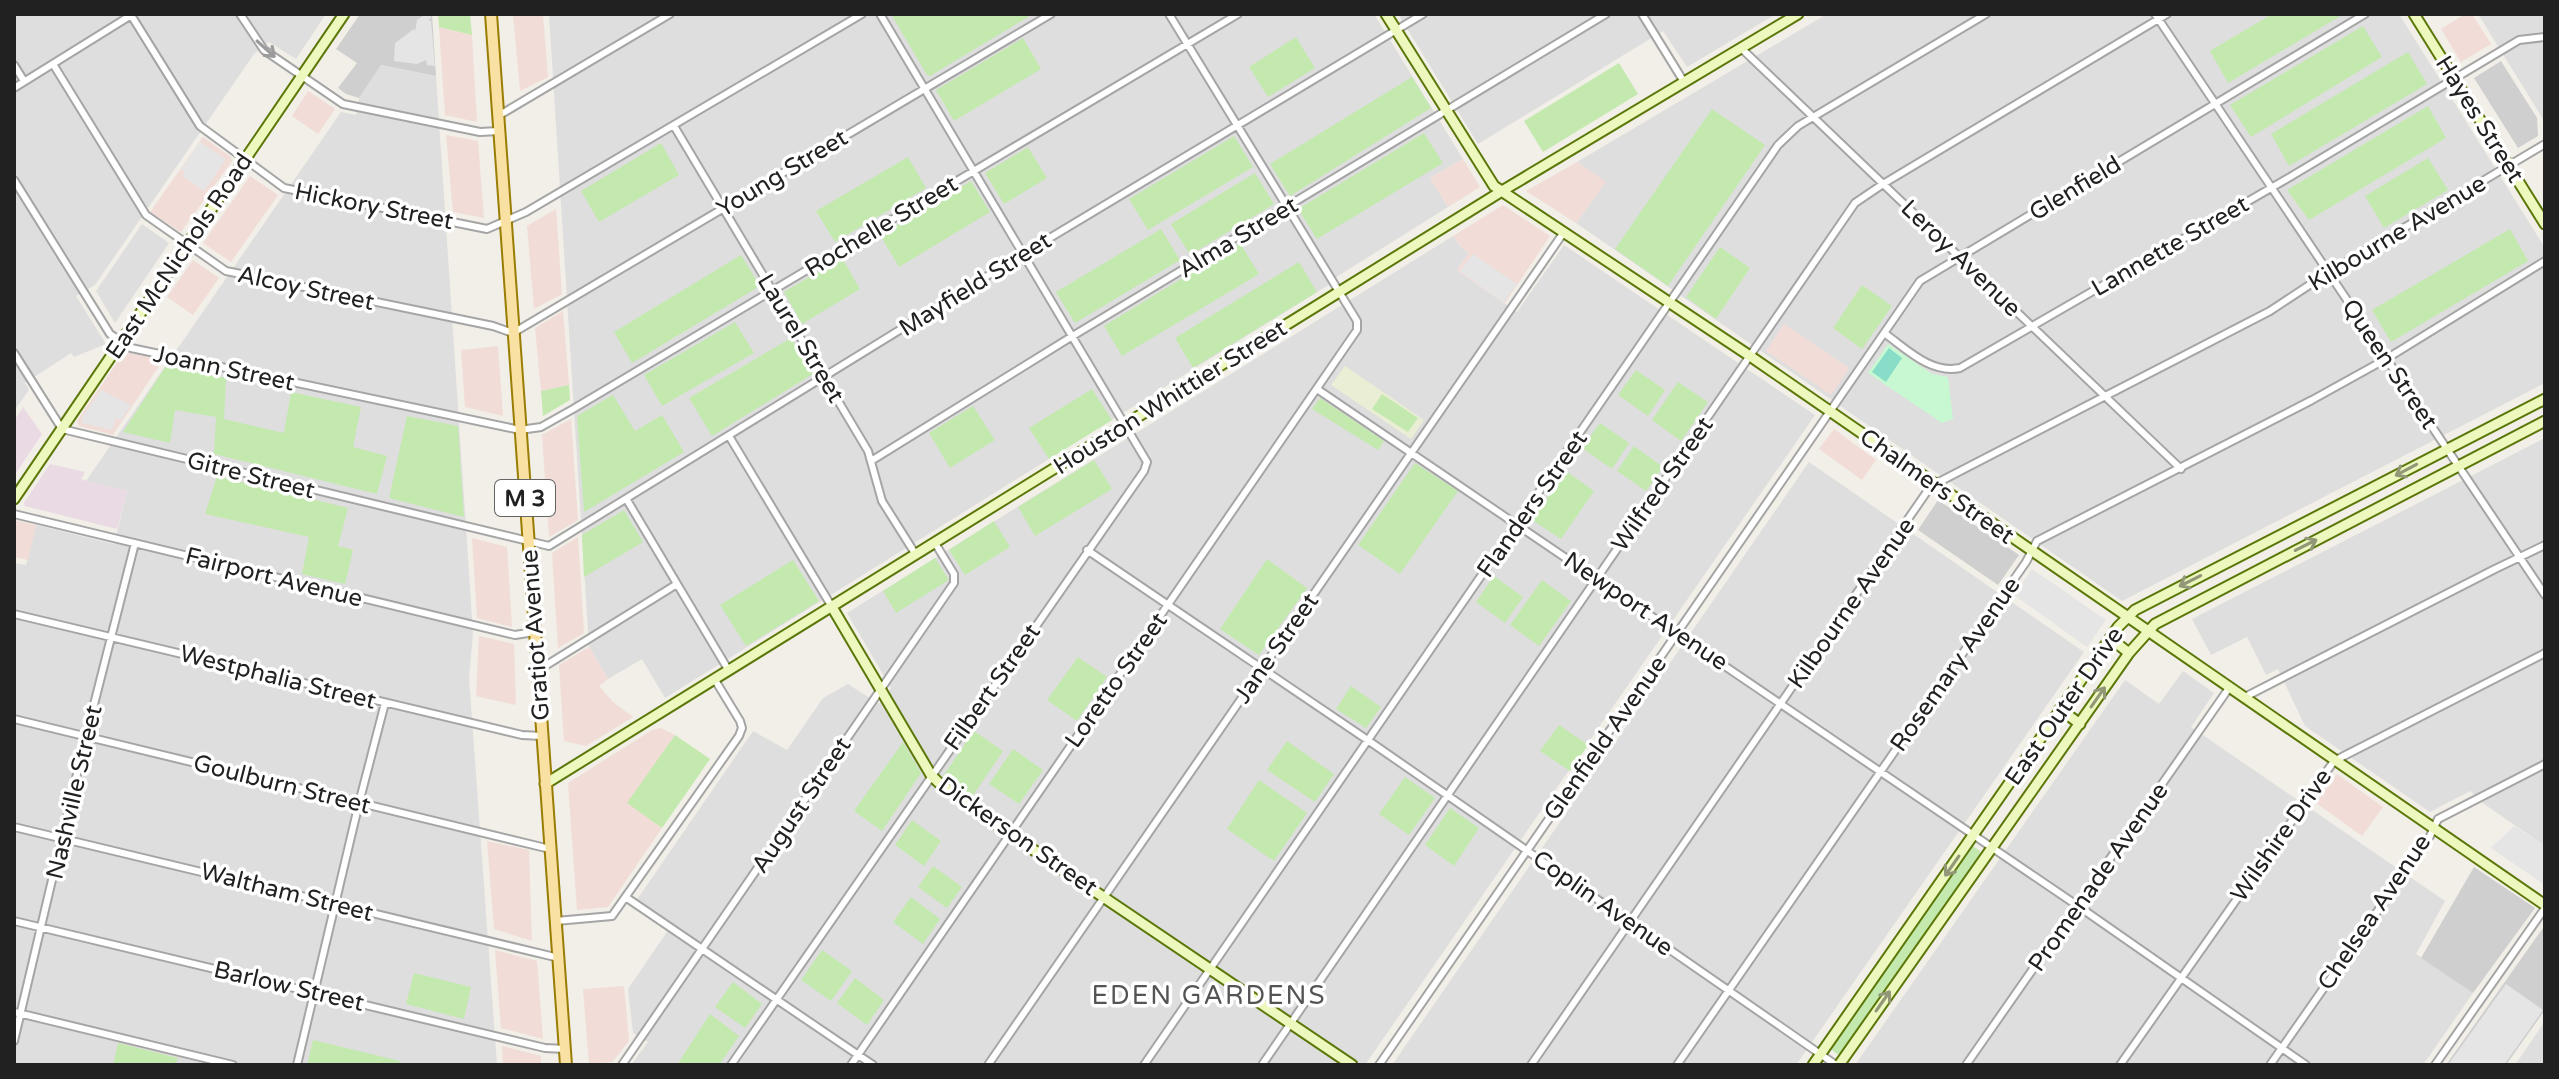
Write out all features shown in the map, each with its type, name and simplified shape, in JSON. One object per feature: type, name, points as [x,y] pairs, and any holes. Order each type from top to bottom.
[{"type":"main road","name":"Gratiot Avenue","points":[[491,14],[566,1065]]},
{"type":"street","points":[[14,88],[132,14]]},
{"type":"street","name":"Hickory Street","points":[[132,14],[200,126],[284,188],[487,229],[506,222]]},
{"type":"street","points":[[240,14],[264,50],[343,104],[480,132],[499,131]]},
{"type":"street","name":"East McNichols Road","points":[[14,499],[344,14]]},
{"type":"street","points":[[498,116],[670,14]]},
{"type":"street","points":[[506,222],[862,14]]},
{"type":"street","points":[[880,14],[1125,425]]},
{"type":"street","name":"Young Street","points":[[513,333],[1051,14]]},
{"type":"street","points":[[1169,14],[1339,293]]},
{"type":"street","name":"Rochelle Street","points":[[520,430],[541,427],[1238,14]]},
{"type":"street","name":"Chalmers Street","points":[[1386,14],[1492,183],[1502,191],[1750,356],[2545,906]]},
{"type":"street","name":"Mayfield Street","points":[[528,542],[549,546],[627,500],[1023,254],[1423,14]]},
{"type":"street","name":"Alma Street","points":[[871,461],[1606,14]]},
{"type":"street","points":[[1642,14],[1684,82]]},
{"type":"street","name":"Houston Whittier Street","points":[[545,784],[1502,191],[1798,14]]},
{"type":"street","name":"Flanders Street","points":[[1144,1065],[1778,145],[1792,131],[1814,117],[1986,14]]},
{"type":"street","name":"Wilfred Street","points":[[1262,1065],[1855,203],[2157,16],[2167,14]]},
{"type":"street","name":"Glenfield","points":[[1830,412],[1920,281],[2365,14]]},
{"type":"street","name":"Hayes Street","points":[[2414,14],[2545,224]]},
{"type":"street","points":[[112,15],[117,24]]},
{"type":"street","name":"Queen Street","points":[[2157,16],[2545,595]]},
{"type":"street","name":"Lannette Street","points":[[1884,333],[1930,365],[1951,370],[1966,365],[2272,188],[2519,40],[2545,37]]},
{"type":"street","name":"Leroy Avenue","points":[[1741,48],[2181,469]]},
{"type":"street","name":"Alcoy Street","points":[[53,64],[146,215],[233,274],[493,326],[513,333]]},
{"type":"street","points":[[14,65],[24,81]]},
{"type":"street","name":"Laurel Street","points":[[674,126],[868,451],[882,501],[916,555]]},
{"type":"street","name":"Kilbourne Avenue","points":[[1531,1065],[1935,484],[2254,319],[2545,144]]},
{"type":"street","name":"Joann Street","points":[[14,180],[110,334],[131,348],[520,430]]},
{"type":"street","name":"Jane Street","points":[[988,1065],[1564,232]]},
{"type":"street","name":"Rosemary Avenue","points":[[1677,1065],[2037,541],[2181,469],[2386,359],[2545,261]]},
{"type":"street","name":"Loretto Street","points":[[851,1065],[1357,330],[1357,321],[1339,293]]},
{"type":"street","points":[[14,353],[62,429]]},
{"type":"street","name":"Newport Avenue","points":[[1317,389],[2078,906]]},
{"type":"street","name":"East Outer Drive","points":[[1813,1065],[2060,709],[2128,617],[2154,599],[2545,399]]},
{"type":"street","points":[[2525,409],[2530,425],[2540,424]]},
{"type":"street","name":"Glenfield Avenue","points":[[1379,1065],[1830,412]]},
{"type":"street","name":"East Outer Drive","points":[[1838,1065],[2129,653],[2147,632],[2164,618],[2540,424]]},
{"type":"street","name":"Filbert Street","points":[[731,1065],[1147,465],[1146,457],[1125,425]]},
{"type":"street","name":"Gitre Street","points":[[62,429],[528,542]]},
{"type":"street","name":"Dickerson Street","points":[[729,436],[931,775],[1010,834],[1352,1065]]},
{"type":"street","points":[[627,500],[729,671]]},
{"type":"street","name":"Fairport Avenue","points":[[14,514],[515,635],[534,632]]},
{"type":"street","name":"Nashville Street","points":[[14,1041],[17,1013],[42,927],[135,543]]},
{"type":"street","name":"August Street","points":[[622,1065],[954,583],[954,574],[935,543]]},
{"type":"street","points":[[2243,698],[2545,545]]},
{"type":"street","points":[[1087,550],[1262,669]]},
{"type":"street","points":[[2227,562],[2237,581]]},
{"type":"street","points":[[537,671],[677,584]]},
{"type":"street","points":[[2154,599],[2164,618]]},
{"type":"street","name":"Westphalia Street","points":[[14,614],[522,735],[542,736]]},
{"type":"street","points":[[2110,638],[2129,653]]},
{"type":"street","name":"Wilshire Drive","points":[[2120,1065],[2334,761],[2545,653]]},
{"type":"street","name":"Coplin Avenue","points":[[1262,669],[1838,1065]]},
{"type":"street","points":[[556,921],[612,916],[739,736],[742,728],[740,721],[715,680]]},
{"type":"street","name":"Promenade Avenue","points":[[1966,1065],[2229,688]]},
{"type":"street","points":[[297,1065],[385,703]]},
{"type":"street","points":[[2060,709],[2080,724]]},
{"type":"street","name":"Goulburn Street","points":[[14,719],[550,849]]},
{"type":"street","name":"Chelsea Avenue","points":[[2270,1065],[2430,836],[2438,819],[2545,764]]},
{"type":"street","name":"Waltham Street","points":[[14,827],[559,958]]},
{"type":"street","points":[[627,898],[873,1065]]},
{"type":"street","points":[[2078,906],[2306,1065]]},
{"type":"street","points":[[2435,1065],[2545,906]]},
{"type":"street","name":"Barlow Street","points":[[14,921],[545,1048],[565,1049]]},
{"type":"street","points":[[17,1013],[233,1065]]},
{"type":"shaded area","points":[[14,14],[326,14],[296,59],[269,42],[254,54],[95,285],[76,296],[106,344],[74,357],[71,353],[25,383],[29,390],[14,411]]},
{"type":"shaded area","points":[[360,14],[432,14],[436,76],[381,65],[359,98],[338,88],[357,63],[336,49]]},
{"type":"shaded area","points":[[431,14],[428,20],[431,21],[435,66],[427,65],[426,60],[417,64],[394,61],[395,43],[414,29],[415,32],[417,20]]},
{"type":"shaded area","points":[[513,14],[543,14],[548,77],[520,91]]},
{"type":"shaded area","points":[[549,14],[1374,14],[1463,159],[1430,178],[1448,207],[1327,286],[665,698],[642,659],[608,679],[589,647]]},
{"type":"shaded area","points":[[1398,14],[1776,14],[1687,67],[1663,31],[1478,144]]},
{"type":"shaded area","points":[[1827,14],[2399,14],[2545,248],[2545,383],[2122,601],[1576,223],[1605,182],[1577,162]]},
{"type":"shaded area","points":[[2465,14],[2472,14],[2491,44],[2461,62],[2441,29]]},
{"type":"shaded area","points":[[2478,14],[2545,14],[2545,135],[2540,114]]},
{"type":"shaded area","points":[[439,27],[472,35],[477,122],[445,115]]},
{"type":"shaded area","points":[[2501,61],[2537,118],[2538,136],[2518,148],[2474,78]]},
{"type":"shaded area","points":[[381,65],[436,76],[473,633],[469,678],[497,1065],[14,1065],[14,563],[26,565],[36,525],[114,544],[127,491],[86,481],[341,112],[356,115],[359,98]]},
{"type":"shaded area","points":[[308,91],[335,109],[318,134],[292,116]]},
{"type":"shaded area","points":[[446,135],[478,141],[484,218],[453,212]]},
{"type":"shaded area","points":[[203,137],[231,157],[232,161],[181,232],[150,212]]},
{"type":"shaded area","points":[[200,142],[226,159],[204,191],[182,176],[185,172],[181,169]]},
{"type":"shaded area","points":[[1463,159],[1480,187],[1448,207],[1430,178]]},
{"type":"shaded area","points":[[1577,162],[1606,182],[1576,223],[1526,191]]},
{"type":"shaded area","points":[[250,176],[278,195],[231,262],[203,243]]},
{"type":"shaded area","points":[[1503,205],[1550,236],[1505,303],[1457,270],[1469,253],[1453,236]]},
{"type":"shaded area","points":[[556,209],[562,294],[534,309],[527,226]]},
{"type":"shaded area","points":[[142,224],[169,243],[115,323],[96,291]]},
{"type":"shaded area","points":[[1453,236],[1469,253],[1457,270],[1517,312],[1564,245],[1815,415],[1365,1065],[631,1065],[648,1042],[633,1033],[628,989],[671,926],[636,901],[753,731],[787,750],[823,698],[848,684],[879,704],[891,688],[847,613]]},
{"type":"shaded area","points":[[1473,254],[1517,284],[1504,302],[1460,271]]},
{"type":"shaded area","points":[[193,260],[219,278],[193,315],[167,297]]},
{"type":"shaded area","points":[[563,311],[569,385],[541,391],[535,328]]},
{"type":"shaded area","points":[[1784,324],[1849,368],[1831,395],[1766,351]]},
{"type":"shaded area","points":[[498,346],[503,416],[465,407],[461,350]]},
{"type":"shaded area","points":[[123,354],[163,360],[113,435],[79,426],[77,421]]},
{"type":"shaded area","points":[[101,390],[131,405],[121,420],[116,418],[112,430],[82,423],[82,417]]},
{"type":"shaded area","points":[[23,407],[42,434],[14,476],[14,421]]},
{"type":"shaded area","points":[[571,419],[578,520],[549,537],[542,435]]},
{"type":"shaded area","points":[[1834,429],[1876,460],[1862,480],[1819,449]]},
{"type":"shaded area","points":[[2545,438],[2545,846],[2470,791],[2430,812],[2305,726],[2278,669],[2266,675],[2247,637],[2211,655],[2192,619]]},
{"type":"shaded area","points":[[1809,462],[2084,652],[1796,1065],[1392,1065]]},
{"type":"shaded area","points":[[50,464],[85,472],[81,479],[86,481],[127,491],[117,529],[25,506]]},
{"type":"shaded area","points":[[1938,500],[2019,555],[1998,585],[1918,530]]},
{"type":"shaded area","points":[[14,520],[36,525],[28,560],[14,557]]},
{"type":"shaded area","points":[[578,537],[584,633],[558,648],[552,553]]},
{"type":"shaded area","points":[[472,538],[507,547],[512,627],[477,618]]},
{"type":"shaded area","points":[[2032,569],[2106,620],[2087,647],[2014,595]]},
{"type":"shaded area","points":[[479,636],[514,644],[516,705],[476,696]]},
{"type":"shaded area","points":[[589,647],[608,679],[599,686],[633,717],[586,746],[564,741],[559,665]]},
{"type":"shaded area","points":[[2183,671],[2214,693],[2191,727],[2445,901],[2416,954],[2473,993],[2423,1065],[1855,1065],[2125,680],[2159,704]]},
{"type":"shaded area","points":[[661,728],[675,735],[628,803],[662,828],[608,907],[577,910],[568,783],[652,730]]},
{"type":"shaded area","points":[[2337,774],[2383,807],[2362,836],[2316,803]]},
{"type":"shaded area","points":[[2514,826],[2545,846],[2545,885],[2491,848]]},
{"type":"shaded area","points":[[487,841],[529,850],[532,941],[494,929]]},
{"type":"shaded area","points":[[2474,867],[2535,908],[2473,993],[2421,958]]},
{"type":"shaded area","points":[[2545,925],[2545,1010],[2506,1065],[2446,1065]]},
{"type":"shaded area","points":[[495,950],[537,961],[543,1039],[501,1028]]},
{"type":"shaded area","points":[[2506,984],[2543,1010],[2504,1065],[2448,1065]]},
{"type":"shaded area","points":[[624,986],[629,1041],[612,1062],[589,1064],[583,989]]},
{"type":"shaded area","points":[[2545,1021],[2545,1065],[2515,1065]]},
{"type":"shaded area","points":[[502,1046],[541,1056],[541,1065],[503,1065]]},
{"type":"green space","points":[[438,14],[470,14],[472,35],[439,27]]},
{"type":"green space","points":[[891,14],[1033,14],[930,76]]},
{"type":"green space","points":[[2272,14],[2344,14],[2228,83],[2210,51]]},
{"type":"green space","points":[[2363,26],[2382,57],[2251,137],[2230,105]]},
{"type":"green space","points":[[1296,37],[1315,68],[1268,97],[1249,67]]},
{"type":"green space","points":[[1023,38],[1041,69],[954,121],[936,90]]},
{"type":"green space","points":[[2408,52],[2427,84],[2289,166],[2271,134]]},
{"type":"green space","points":[[1619,63],[1638,94],[1543,152],[1524,121]]},
{"type":"green space","points":[[1412,77],[1431,108],[1290,196],[1270,164]]},
{"type":"green space","points":[[2428,106],[2446,138],[2309,220],[2287,190]]},
{"type":"green space","points":[[1712,109],[1765,145],[1668,286],[1615,249]]},
{"type":"green space","points":[[1424,133],[1443,163],[1317,239],[1298,209]]},
{"type":"green space","points":[[1234,136],[1253,167],[1148,230],[1129,199]]},
{"type":"green space","points":[[661,143],[679,175],[599,222],[581,191]]},
{"type":"green space","points":[[1028,147],[1047,178],[1004,204],[985,173]]},
{"type":"green space","points":[[908,157],[926,188],[835,242],[816,211]]},
{"type":"green space","points":[[2428,158],[2448,190],[2384,228],[2365,196]]},
{"type":"green space","points":[[1255,173],[1274,204],[1190,255],[1171,224]]},
{"type":"green space","points":[[971,181],[990,212],[899,267],[880,235]]},
{"type":"green space","points":[[1161,229],[1180,260],[1075,323],[1056,292]]},
{"type":"green space","points":[[2510,229],[2528,261],[2391,342],[2372,310]]},
{"type":"green space","points":[[1240,243],[1259,274],[1122,356],[1104,326]]},
{"type":"green space","points":[[1720,247],[1750,268],[1716,319],[1686,297]]},
{"type":"green space","points":[[741,255],[760,286],[632,363],[614,332]]},
{"type":"green space","points":[[842,258],[860,289],[802,324],[784,292]]},
{"type":"green space","points":[[1299,262],[1317,292],[1193,368],[1175,338]]},
{"type":"green space","points":[[1862,285],[1892,306],[1862,349],[1833,328]]},
{"type":"green space","points":[[735,322],[754,353],[662,406],[644,375]]},
{"type":"green space","points":[[791,338],[813,374],[712,436],[689,398]]},
{"type":"green space","points":[[1888,344],[1932,374],[1948,377],[1953,419],[1942,423],[1868,373]]},
{"type":"green space","points":[[1889,348],[1902,358],[1886,382],[1872,372]]},
{"type":"green space","points":[[166,366],[226,378],[224,419],[284,433],[291,392],[361,407],[353,447],[387,456],[377,494],[214,454],[216,417],[175,410],[170,443],[123,432]]},
{"type":"green space","points":[[1345,366],[1424,420],[1411,439],[1331,385]]},
{"type":"green space","points":[[1636,370],[1665,390],[1648,416],[1618,395]]},
{"type":"green space","points":[[1678,382],[1708,402],[1681,441],[1652,420]]},
{"type":"green space","points":[[569,385],[570,400],[543,416],[541,391]]},
{"type":"green space","points":[[1092,389],[1112,420],[1049,459],[1029,428]]},
{"type":"green space","points":[[1382,394],[1418,418],[1408,432],[1372,409]]},
{"type":"green space","points":[[613,395],[635,431],[662,415],[684,452],[584,512],[577,416]]},
{"type":"green space","points":[[1320,398],[1384,441],[1378,450],[1312,409]]},
{"type":"green space","points":[[973,406],[995,440],[950,468],[929,433]]},
{"type":"green space","points":[[407,416],[458,426],[464,517],[389,498]]},
{"type":"green space","points":[[1600,423],[1629,443],[1612,469],[1582,448]]},
{"type":"green space","points":[[1634,446],[1663,467],[1646,491],[1617,471]]},
{"type":"green space","points":[[1094,460],[1112,489],[1035,536],[1018,507]]},
{"type":"green space","points":[[1415,463],[1458,491],[1400,574],[1358,545]]},
{"type":"green space","points":[[1566,471],[1594,491],[1561,539],[1532,520]]},
{"type":"green space","points":[[217,476],[348,508],[338,546],[353,550],[345,584],[302,574],[309,537],[205,514]]},
{"type":"green space","points":[[624,510],[643,542],[584,577],[582,535]]},
{"type":"green space","points":[[994,521],[1010,547],[965,575],[949,550]]},
{"type":"green space","points":[[935,558],[949,580],[896,613],[883,591]]},
{"type":"green space","points":[[1267,559],[1307,588],[1259,655],[1220,629]]},
{"type":"green space","points":[[793,560],[819,601],[746,646],[720,605]]},
{"type":"green space","points":[[1494,576],[1523,597],[1505,623],[1476,602]]},
{"type":"green space","points":[[1542,580],[1571,601],[1539,646],[1510,625]]},
{"type":"green space","points":[[1078,657],[1107,677],[1077,721],[1047,700]]},
{"type":"green space","points":[[1351,686],[1381,707],[1366,728],[1336,709]]},
{"type":"green space","points":[[1559,725],[1588,745],[1570,771],[1540,751]]},
{"type":"green space","points":[[974,731],[1003,751],[972,797],[943,776]]},
{"type":"green space","points":[[675,735],[710,759],[662,828],[627,803]]},
{"type":"green space","points":[[1287,741],[1334,774],[1315,802],[1267,770]]},
{"type":"green space","points":[[903,742],[921,773],[882,831],[854,811]]},
{"type":"green space","points":[[1013,749],[1043,770],[1019,804],[989,784]]},
{"type":"green space","points":[[1405,777],[1435,798],[1409,835],[1379,814]]},
{"type":"green space","points":[[1259,780],[1307,813],[1274,861],[1227,829]]},
{"type":"green space","points":[[1450,808],[1479,828],[1454,866],[1425,845]]},
{"type":"green space","points":[[912,820],[941,841],[924,866],[895,845]]},
{"type":"green space","points":[[1973,846],[1980,854],[1842,1052],[1837,1054],[1832,1046]]},
{"type":"green space","points":[[933,866],[962,887],[947,908],[918,887]]},
{"type":"green space","points":[[911,897],[940,919],[923,944],[893,922]]},
{"type":"green space","points":[[822,950],[852,971],[831,1001],[801,980]]},
{"type":"green space","points":[[414,973],[471,987],[464,1019],[406,1004]]},
{"type":"green space","points":[[855,978],[884,1000],[867,1025],[837,1003]]},
{"type":"green space","points":[[733,982],[762,1004],[745,1028],[715,1007]]},
{"type":"green space","points":[[710,1014],[739,1036],[719,1065],[677,1065]]},
{"type":"green space","points":[[313,1040],[400,1061],[399,1065],[307,1065]]},
{"type":"green space","points":[[118,1043],[178,1058],[175,1065],[113,1065]]},
{"type":"district","name":"EDEN GARDENS","points":[[1209,995]]}]
